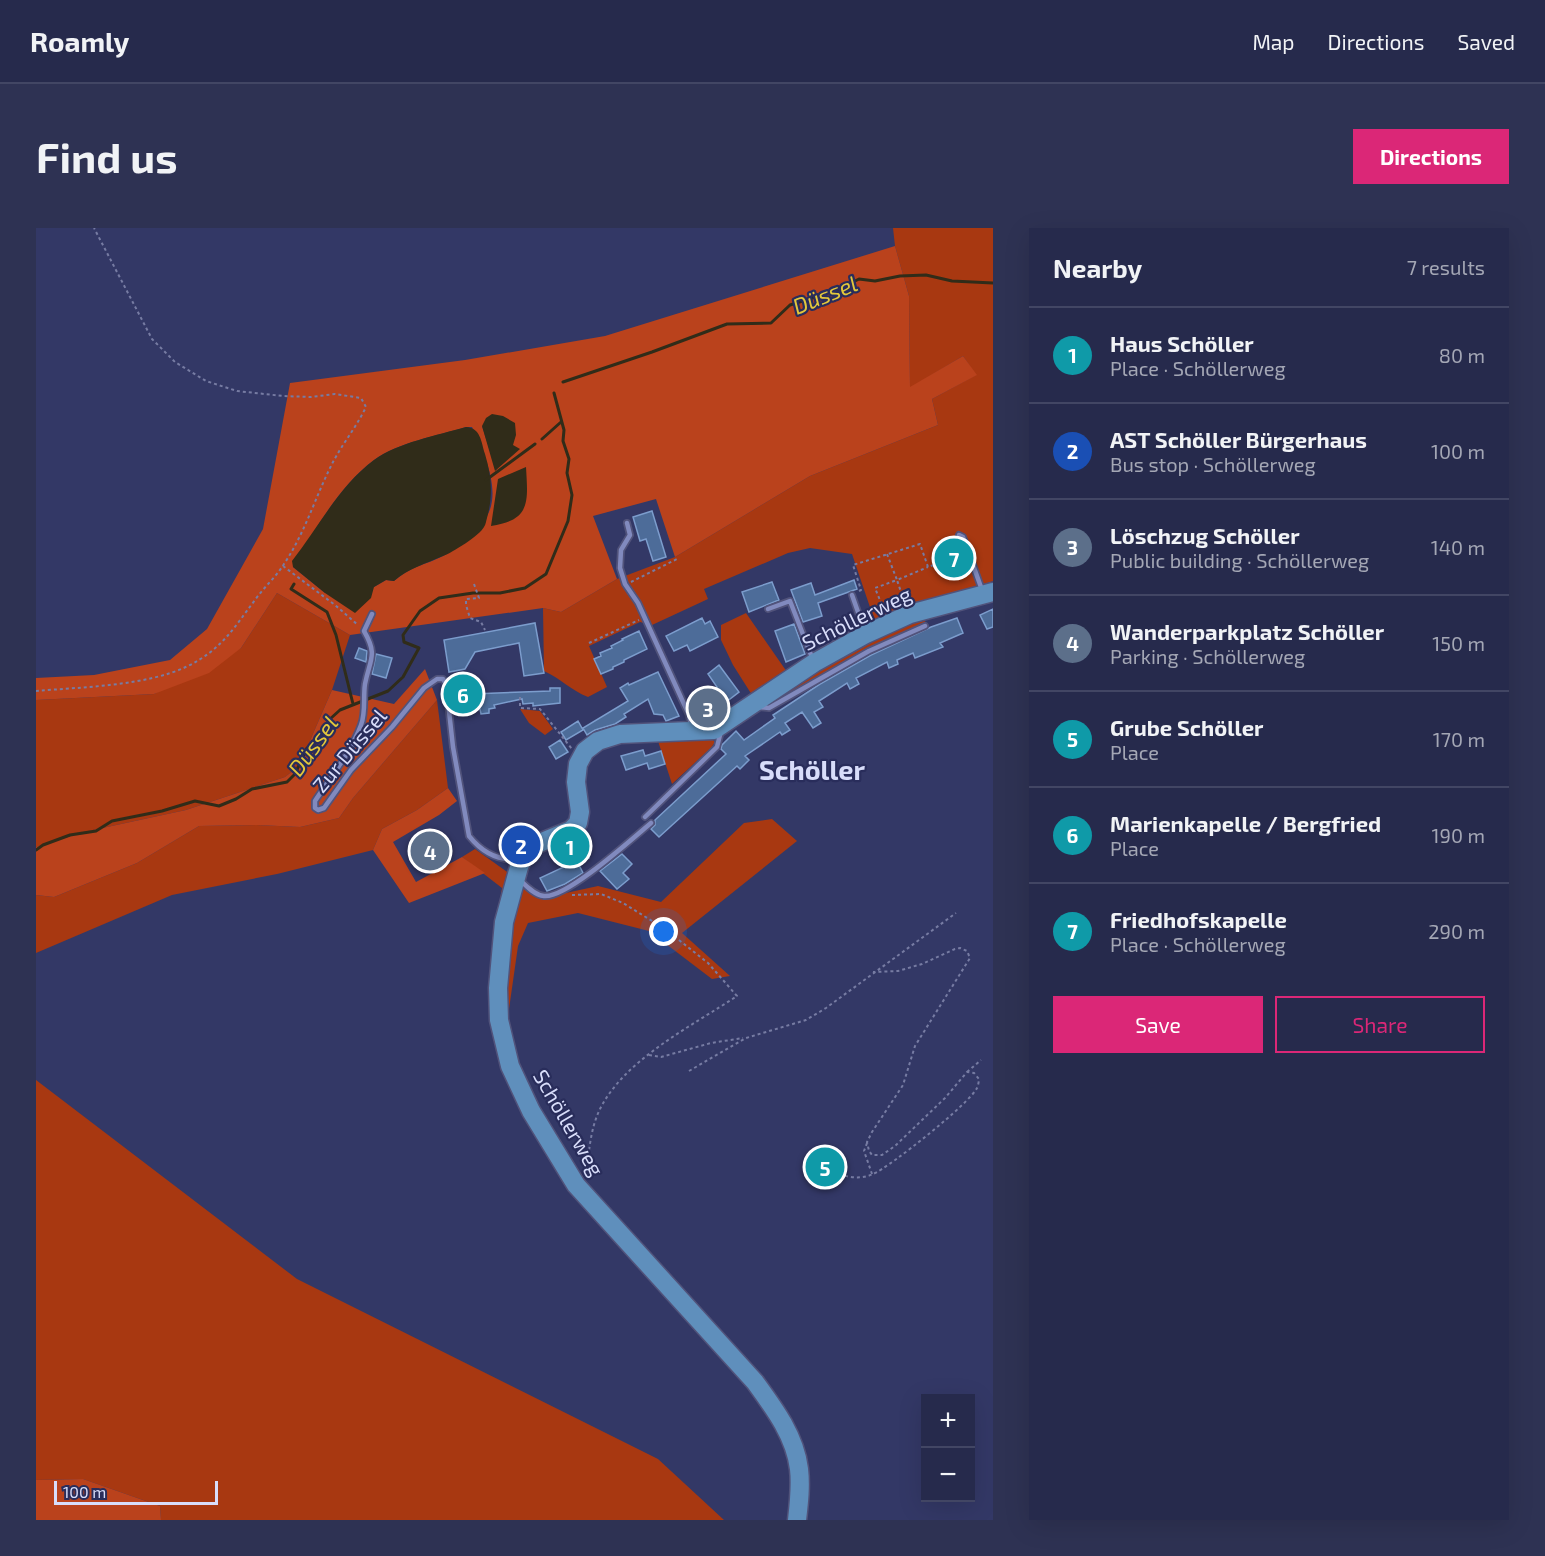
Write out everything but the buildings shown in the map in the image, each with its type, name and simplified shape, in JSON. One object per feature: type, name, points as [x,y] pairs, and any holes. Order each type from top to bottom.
[{"type":"street","name":"Schöllerweg","points":[[582,754],[592,744],[609,736],[692,732],[712,730],[723,726],[814,663],[866,634],[910,614],[989,594]]},
{"type":"street","points":[[522,859],[532,846],[574,828],[578,822],[580,812],[576,776],[582,754]]},
{"type":"street","name":"Schöllerweg","points":[[522,859],[504,922],[498,988],[499,1020],[510,1066],[531,1111],[576,1185],[755,1382],[772,1405],[787,1430],[796,1452],[800,1486],[797,1520]]},
{"type":"lane","points":[[627,523],[630,535],[621,550],[620,568],[625,584],[645,618],[689,715],[692,732]]},
{"type":"lane","points":[[959,535],[963,537],[989,594]]},
{"type":"lane","points":[[852,596],[866,634]]},
{"type":"lane","points":[[768,609],[790,601],[814,663]]},
{"type":"lane","points":[[364,631],[372,614]]},
{"type":"lane","name":"Schöllerweg","points":[[750,707],[769,708],[869,651],[924,626]]},
{"type":"lane","name":"Zur Düssel","points":[[364,631],[373,648],[364,686],[365,704],[362,724],[348,751],[315,801],[315,809],[324,808],[351,770],[392,727],[424,688],[437,679],[443,679],[446,684],[455,757],[469,836],[489,855],[509,860],[522,859]]},
{"type":"lane","points":[[645,817],[717,747],[723,726]]},
{"type":"lane","points":[[516,878],[538,894],[552,896],[595,871],[651,823]]},
{"type":"path","points":[[36,691],[110,685],[158,676],[186,667],[211,653],[228,638],[257,597],[283,566],[332,464],[364,411],[365,403],[361,398],[355,396],[335,394],[283,396],[237,391],[206,381],[175,362],[152,339],[94,228]]},
{"type":"path","points":[[852,596],[861,590],[853,565],[920,544],[928,567]]},
{"type":"path","points":[[887,554],[910,614]]},
{"type":"path","points":[[625,584],[677,559]]},
{"type":"path","points":[[884,610],[875,588],[940,563]]},
{"type":"path","points":[[283,566],[335,605],[364,631]]},
{"type":"path","points":[[474,584],[479,598],[466,599],[466,606],[471,618],[481,622],[485,630]]},
{"type":"path","points":[[589,643],[645,618]]},
{"type":"path","points":[[520,697],[520,708],[540,709],[570,748],[582,754]]},
{"type":"path","points":[[552,896],[601,894],[623,903],[665,929],[708,963],[737,996],[649,1055],[613,1088],[599,1112],[590,1138],[585,1179],[576,1185]]},
{"type":"path","points":[[649,1055],[661,1056],[711,1043],[746,1038],[806,1020],[826,1008],[956,913]]},
{"type":"path","points":[[872,1174],[864,1150],[867,1142],[903,1085],[915,1047],[970,958],[967,951],[955,949],[922,964],[898,971],[873,972]]},
{"type":"path","points":[[689,1071],[746,1038]]},
{"type":"path","points":[[867,1142],[873,1155],[882,1155],[895,1146],[981,1060]]},
{"type":"path","points":[[828,1170],[839,1175],[857,1178],[872,1174],[914,1146],[978,1088],[979,1079],[974,1073],[968,1072]]},
{"type":"shaded area","points":[[893,228],[993,228],[993,581],[875,622],[852,554],[810,548],[788,553],[704,589],[708,599],[652,625],[640,622],[589,646],[607,687],[588,697],[544,671],[543,608],[561,612],[617,579],[675,557],[810,476],[938,425],[932,399],[976,375],[963,356],[910,388],[909,296],[895,246]]},
{"type":"shaded area","points":[[895,246],[909,296],[910,387],[963,356],[977,375],[932,399],[938,425],[810,476],[675,557],[656,499],[593,516],[617,579],[561,612],[543,608],[350,635],[277,593],[241,648],[209,673],[154,694],[36,700],[36,678],[94,675],[170,660],[207,629],[263,529],[290,383],[465,360],[605,336]],"holes":[[[482,426],[513,445],[496,470]],[[472,427],[486,459],[493,494],[487,516],[450,552],[413,569],[394,581],[386,580],[374,587],[325,593],[293,567],[339,495],[374,460],[406,444]]]},
{"type":"shaded area","points":[[492,414],[503,416],[515,423],[516,435],[513,445],[520,449],[495,471],[482,426],[486,418]]},
{"type":"shaded area","points":[[466,427],[475,430],[480,436],[490,479],[489,510],[485,526],[477,534],[447,554],[411,569],[394,581],[386,580],[374,587],[371,598],[355,613],[325,593],[293,567],[292,561],[361,470],[383,454],[406,444]]},
{"type":"shaded area","points":[[526,467],[526,499],[520,514],[514,519],[491,526],[498,479]]},
{"type":"shaded area","points":[[277,593],[350,635],[332,690],[299,766],[285,777],[186,810],[84,832],[36,847],[36,700],[154,694],[241,648]]},
{"type":"shaded area","points":[[959,610],[924,620],[926,623],[868,648],[807,684],[762,705],[809,671],[918,616]]},
{"type":"shaded area","points":[[746,613],[787,672],[752,695],[733,665],[721,640],[721,625]]},
{"type":"shaded area","points":[[425,669],[437,700],[353,798],[339,818],[300,827],[199,826],[137,863],[54,897],[36,895],[36,847],[84,832],[186,810],[285,777],[299,766],[332,690],[394,704]]},
{"type":"shaded area","points":[[437,700],[448,788],[417,810],[382,829],[373,850],[277,874],[172,895],[36,953],[36,895],[54,897],[137,863],[199,826],[300,827],[339,818],[353,798]]},
{"type":"shaded area","points":[[520,709],[540,711],[553,729],[545,735],[529,723]]},
{"type":"shaded area","points":[[704,739],[715,742],[672,784],[658,741]]},
{"type":"shaded area","points":[[448,788],[457,801],[439,815],[393,842],[416,882],[462,857],[485,873],[409,903],[373,850],[382,829],[417,810]]},
{"type":"shaded area","points":[[772,819],[797,841],[682,933],[730,976],[712,979],[649,931],[578,913],[528,923],[518,946],[508,1016],[522,1076],[518,1078],[493,942],[502,888],[462,857],[475,849],[538,894],[552,896],[598,886],[661,902],[744,823]]},
{"type":"shaded area","points":[[36,1080],[297,1279],[658,1459],[724,1520],[161,1520],[160,1506],[83,1479],[36,1480]]},
{"type":"shaded area","points":[[83,1479],[160,1506],[161,1520],[36,1520],[36,1480]]},
{"type":"waterway","name":"Düssel","points":[[563,382],[727,324],[771,323],[790,305],[837,290],[859,279],[875,281],[900,276],[926,275],[952,281],[993,283]]},
{"type":"waterway","name":"Düssel","points":[[36,850],[70,835],[96,831],[112,821],[162,811],[195,801],[219,806],[252,789],[287,782],[295,774],[307,748],[322,739],[330,719],[340,710],[388,691],[403,677],[419,648],[404,642],[403,635],[420,611],[439,598],[473,593],[500,593],[525,588],[546,574],[568,521],[572,495],[567,473],[569,459],[563,441],[564,430],[554,393]]},
{"type":"waterway","points":[[542,439],[561,422]]},
{"type":"waterway","points":[[486,480],[535,444]]},
{"type":"waterway","points":[[294,584],[291,589],[327,612],[336,635],[353,704]]},
{"type":"place","name":"Friedhofskapelle","points":[[954,558]]},
{"type":"place","name":"Marienkapelle / Bergfried","points":[[463,694]]},
{"type":"place","name":"Löschzug Schöller","points":[[708,708]]},
{"type":"place","name":"AST Schöller Bürgerhaus","points":[[521,845]]},
{"type":"place","name":"Haus Schöller","points":[[570,846]]},
{"type":"place","name":"Wanderparkplatz Schöller","points":[[430,851]]},
{"type":"place","name":"Grube Schöller","points":[[825,1167]]},
{"type":"district","name":"Schöller","points":[[812,771]]}]
